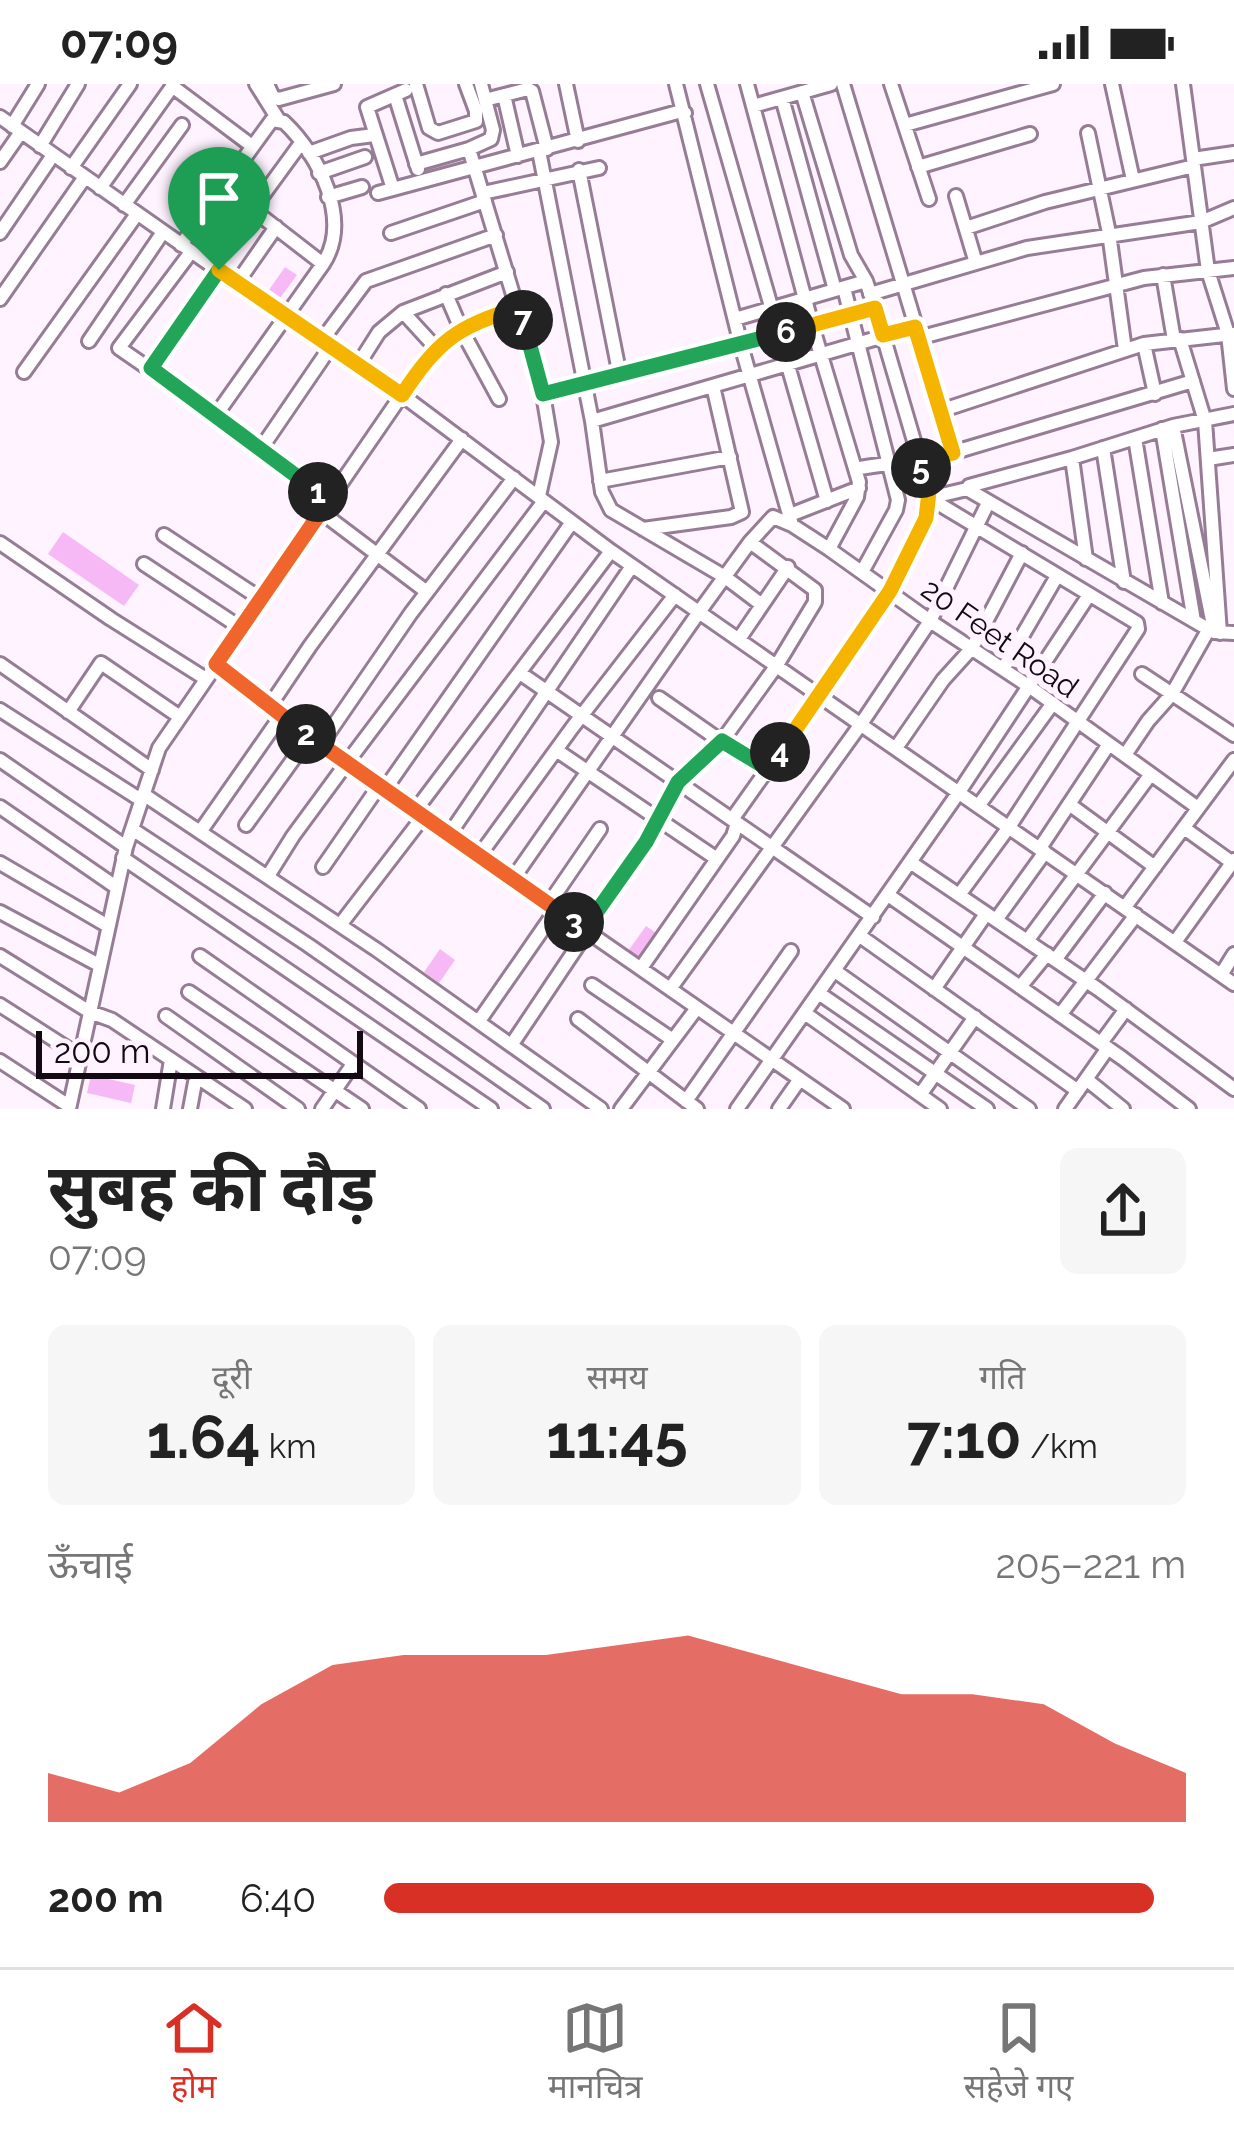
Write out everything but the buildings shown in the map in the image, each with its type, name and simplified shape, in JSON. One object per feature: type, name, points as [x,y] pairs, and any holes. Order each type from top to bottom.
[{"type":"street","points":[[0,162],[11,125],[38,84]]},
{"type":"street","points":[[40,146],[78,84]]},
{"type":"street","points":[[71,168],[130,84]]},
{"type":"street","points":[[216,415],[335,243],[336,230],[319,173],[256,84]]},
{"type":"street","points":[[267,84],[279,99],[334,84]]},
{"type":"street","points":[[406,90],[429,128],[438,133],[476,121],[466,84]]},
{"type":"street","points":[[416,164],[469,149],[493,135],[482,84]]},
{"type":"street","points":[[566,84],[578,141]]},
{"type":"street","points":[[676,84],[741,345],[791,520]]},
{"type":"street","points":[[707,84],[827,500]]},
{"type":"street","points":[[747,84],[859,488],[830,549]]},
{"type":"street","points":[[753,106],[831,84]]},
{"type":"street","points":[[843,84],[953,453]]},
{"type":"street","points":[[891,84],[929,199]]},
{"type":"street","points":[[905,125],[1053,84]]},
{"type":"street","points":[[1112,84],[1133,180]]},
{"type":"street","points":[[1183,84],[1208,271],[1231,334],[1234,389]]},
{"type":"street","points":[[100,188],[173,85],[253,146]]},
{"type":"street","points":[[393,189],[367,106],[406,90]]},
{"type":"street","points":[[406,90],[422,181]]},
{"type":"street","points":[[485,100],[532,91],[544,179],[606,502],[611,510],[762,605]]},
{"type":"street","points":[[737,823],[733,818],[890,591],[926,518],[929,498],[871,294],[851,255],[802,92]]},
{"type":"street","points":[[504,95],[518,156]]},
{"type":"street","points":[[782,98],[852,315],[898,500],[862,572]]},
{"type":"street","points":[[378,193],[685,113]]},
{"type":"street","points":[[278,119],[272,120],[253,146],[119,348],[216,415],[427,592]]},
{"type":"street","points":[[11,125],[402,395],[632,566],[1234,984]]},
{"type":"street","points":[[124,205],[182,125]]},
{"type":"street","points":[[1088,133],[1118,285],[1125,350]]},
{"type":"street","points":[[919,167],[1030,134]]},
{"type":"street","points":[[151,368],[252,209],[305,148],[374,135]]},
{"type":"street","points":[[268,876],[542,499],[551,442],[543,394],[469,149]]},
{"type":"street","points":[[966,228],[1045,202],[1234,153]]},
{"type":"street","points":[[0,233],[53,155]]},
{"type":"street","points":[[319,173],[364,158]]},
{"type":"street","points":[[391,233],[484,197],[599,168]]},
{"type":"street","points":[[579,170],[620,376]]},
{"type":"street","points":[[0,299],[85,177]]},
{"type":"street","points":[[328,197],[362,187]]},
{"type":"street","points":[[956,196],[976,263]]},
{"type":"street","points":[[735,319],[840,289],[871,294],[1027,248],[1201,222],[1234,208]]},
{"type":"street","points":[[252,209],[323,264]]},
{"type":"street","points":[[24,372],[137,214]]},
{"type":"street","points":[[237,283],[276,227]]},
{"type":"street","points":[[89,341],[163,232]]},
{"type":"street","points":[[260,450],[366,281],[496,235]]},
{"type":"street","points":[[592,421],[883,335],[916,332],[1163,275],[1234,268]]},
{"type":"street","points":[[358,364],[379,332],[403,312],[508,272]]},
{"type":"street","points":[[1125,755],[1221,633],[1205,421],[1177,339],[1163,275]]},
{"type":"street","points":[[446,294],[500,399]]},
{"type":"street","points":[[543,394],[852,315],[871,294]]},
{"type":"street","points":[[0,1061],[69,1108],[124,852],[159,748],[436,348],[461,329],[519,308]]},
{"type":"street","points":[[403,312],[436,348]]},
{"type":"street","points":[[940,411],[1144,344],[1231,334]]},
{"type":"street","points":[[1144,344],[1155,394]]},
{"type":"street","points":[[855,469],[953,453],[1193,381]]},
{"type":"street","points":[[643,529],[738,514],[742,506],[712,386]]},
{"type":"street","points":[[929,498],[1167,428],[1234,414]]},
{"type":"street","points":[[1167,428],[1194,621]]},
{"type":"street","points":[[1167,428],[1221,633]]},
{"type":"street","points":[[1135,438],[1162,603]]},
{"type":"street","points":[[200,832],[377,554],[462,439]]},
{"type":"street","points":[[1103,448],[1124,582]]},
{"type":"street","points":[[1208,459],[1234,455]]},
{"type":"street","points":[[600,481],[730,457]]},
{"type":"street","points":[[1072,458],[1086,559]]},
{"type":"street","points":[[247,825],[514,478]]},
{"type":"street","points":[[512,880],[699,612],[773,517],[791,520],[859,488]]},
{"type":"street","points":[[967,489],[1221,633]]},
{"type":"street","points":[[929,498],[1137,623],[1138,629],[959,896]]},
{"type":"street","points":[[670,989],[930,621],[988,503]]},
{"type":"street","name":"20 Feet Road","points":[[791,520],[1198,808]]},
{"type":"street","points":[[323,867],[572,522]]},
{"type":"street","points":[[164,535],[261,599]]},
{"type":"street","points":[[512,1044],[586,927],[626,874],[678,782],[722,741],[777,665],[816,596],[815,590],[751,542]]},
{"type":"street","points":[[0,543],[206,679]]},
{"type":"street","points":[[340,925],[611,551]]},
{"type":"street","points":[[896,748],[943,680],[972,648],[1022,554]]},
{"type":"street","points":[[144,564],[241,628]]},
{"type":"street","points":[[448,835],[632,566]]},
{"type":"street","points":[[739,639],[788,568]]},
{"type":"street","points":[[1003,669],[1057,576]]},
{"type":"street","points":[[479,856],[675,595]]},
{"type":"street","points":[[737,1109],[860,936],[1089,595]]},
{"type":"street","points":[[0,664],[152,770]]},
{"type":"street","points":[[68,712],[101,664],[180,717]]},
{"type":"street","points":[[216,664],[346,764],[843,1109]]},
{"type":"street","points":[[520,673],[873,917]]},
{"type":"street","points":[[1142,674],[1234,735]]},
{"type":"street","points":[[659,698],[768,769]]},
{"type":"street","points":[[979,806],[1053,703]]},
{"type":"street","points":[[0,710],[268,876],[601,1109]]},
{"type":"street","points":[[934,988],[1042,850],[1109,744]]},
{"type":"street","points":[[556,750],[717,859]]},
{"type":"street","points":[[0,760],[491,1109]]},
{"type":"street","points":[[1060,1015],[1155,867],[1234,760]]},
{"type":"street","points":[[1027,941],[1151,774]]},
{"type":"street","points":[[1069,804],[1155,867]]},
{"type":"street","points":[[0,807],[116,887]]},
{"type":"street","points":[[641,968],[733,836],[737,823]]},
{"type":"street","points":[[1175,942],[1233,862],[1184,828]]},
{"type":"street","points":[[132,829],[543,1109]]},
{"type":"street","points":[[479,1022],[600,829]]},
{"type":"street","points":[[910,862],[1234,1089]]},
{"type":"street","points":[[0,863],[107,926]]},
{"type":"street","points":[[1020,987],[1105,893]]},
{"type":"street","points":[[888,895],[1189,1109]]},
{"type":"street","points":[[0,912],[98,965]]},
{"type":"street","points":[[860,936],[974,1017],[1124,1109]]},
{"type":"street","points":[[578,1019],[692,1105],[791,951]]},
{"type":"street","points":[[1221,974],[1234,954]]},
{"type":"street","points":[[0,956],[90,1012],[112,1020],[196,1077],[221,1102],[245,1109]]},
{"type":"street","points":[[200,956],[419,1109]]},
{"type":"street","points":[[836,971],[1029,1109]]},
{"type":"street","points":[[592,986],[673,1040]]},
{"type":"street","points":[[189,992],[362,1109]]},
{"type":"street","points":[[820,994],[987,1109]]},
{"type":"street","points":[[0,1005],[81,1057]]},
{"type":"street","points":[[621,1109],[697,1008]]},
{"type":"street","points":[[1065,1109],[1126,1010]]},
{"type":"street","points":[[806,1014],[940,1109]]},
{"type":"street","points":[[166,1016],[298,1109]]},
{"type":"street","points":[[920,1095],[974,1017]]},
{"type":"street","points":[[163,1109],[171,1060]]},
{"type":"street","points":[[322,1109],[353,1064]]},
{"type":"street","points":[[190,1109],[196,1077]]},
{"type":"street","points":[[779,1109],[800,1079]]},
{"type":"route","points":[[219,270],[402,395],[436,348],[451,336],[519,308],[543,394],[875,308],[883,335],[915,327],[953,453],[919,461],[929,505],[890,591],[768,769],[722,741],[678,782],[660,820],[587,932],[346,764],[216,664],[329,500],[151,368],[219,270]]}]
